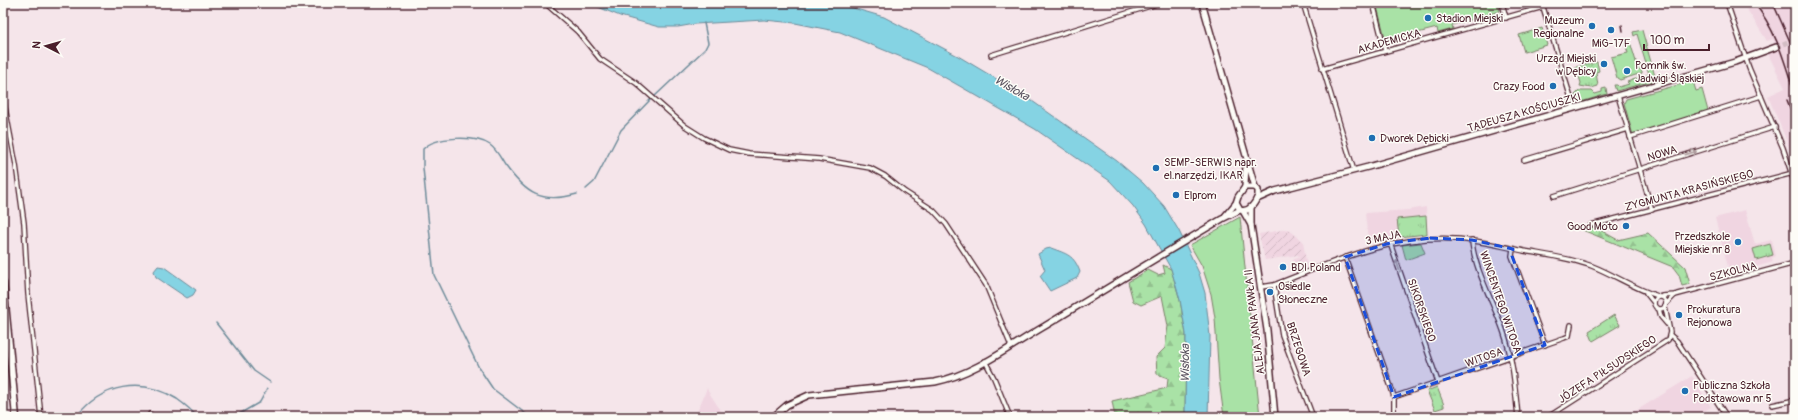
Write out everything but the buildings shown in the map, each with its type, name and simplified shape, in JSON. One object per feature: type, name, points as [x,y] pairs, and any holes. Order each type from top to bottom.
[{"type":"highway","points":[[3,283],[16,417]]},
{"type":"street","points":[[545,3],[578,32],[600,59],[642,87],[675,117],[704,138],[730,150],[749,154],[819,159],[870,168],[885,176],[905,192],[933,210],[946,224],[991,294],[1011,346]]},
{"type":"street","points":[[991,55],[1160,3]]},
{"type":"street","points":[[773,417],[787,405],[809,395],[947,380],[1011,346],[1207,227],[1251,207],[1257,199],[1256,188],[1202,3]]},
{"type":"street","points":[[1303,3],[1354,171]]},
{"type":"street","points":[[1373,3],[1385,51]]},
{"type":"street","points":[[1502,3],[1506,18]]},
{"type":"street","points":[[1539,3],[1543,5],[1574,108]]},
{"type":"street","points":[[1727,3],[1746,59],[1793,173],[1795,184]]},
{"type":"street","name":"AKADEMICKA","points":[[1322,69],[1506,18],[1543,5]]},
{"type":"street","name":"TADEUSZA KOŚCIUSZKI","points":[[1257,199],[1275,191],[1354,171],[1746,59],[1776,47]]},
{"type":"street","points":[[1618,96],[1652,210]]},
{"type":"street","points":[[1630,136],[1687,120],[1761,96]]},
{"type":"street","points":[[3,97],[16,165],[24,223],[29,302],[41,417]]},
{"type":"street","name":"NOWA","points":[[1554,196],[1774,128]]},
{"type":"street","points":[[1524,160],[1628,129]]},
{"type":"street","points":[[1222,219],[1236,203],[1238,197],[1246,187],[1246,158]]},
{"type":"street","name":"ZYGMUNTA KRASIŃSKIEGO","points":[[1591,225],[1793,173]]},
{"type":"street","points":[[1246,187],[1256,188]]},
{"type":"street","name":"TADEUSZA KOŚCIUSZKI","points":[[1256,188],[1275,191]]},
{"type":"street","points":[[1236,203],[1242,210]]},
{"type":"street","name":"ALEJA JANA PAWŁA II","points":[[1251,207],[1251,225],[1267,330],[1274,417]]},
{"type":"street","name":"ALEJA JANA PAWŁA II","points":[[1242,210],[1251,225]]},
{"type":"street","name":"3 MAJA","points":[[1261,287],[1274,285],[1345,257],[1390,243],[1430,238],[1472,240],[1592,266],[1646,293],[1660,296]]},
{"type":"street","name":"WINCENTEGO WITOSA","points":[[1472,240],[1481,273],[1504,331],[1511,357],[1518,417]]},
{"type":"street","name":"SIKORSKIEGO","points":[[1390,243],[1438,382]]},
{"type":"street","points":[[1513,249],[1512,256],[1545,345]]},
{"type":"street","points":[[1345,257],[1394,397],[1394,417]]},
{"type":"street","name":"SZKOLNA","points":[[1660,296],[1675,295],[1795,263]]},
{"type":"street","name":"BRZEGOWA","points":[[1274,285],[1282,335],[1312,417]]},
{"type":"street","name":"3 MAJA","points":[[1646,293],[1654,303]]},
{"type":"street","points":[[1659,309],[1666,306],[1675,295]]},
{"type":"street","points":[[1667,324],[1666,300],[1660,296],[1655,299],[1654,303],[1659,309],[1661,316],[1667,324],[1672,336],[1727,417]]},
{"type":"street","name":"WITOSA","points":[[1394,397],[1569,336],[1571,325]]},
{"type":"street","name":"JÓZEFA PIŁSUDSKIEGO","points":[[1548,417],[1672,336]]},
{"type":"street","points":[[985,361],[994,378],[1010,417]]},
{"type":"street","points":[[1772,405],[1795,400]]},
{"type":"street","points":[[332,417],[333,415],[339,417]]},
{"type":"highlighted area","points":[[1430,238],[1472,240],[1513,249],[1512,256],[1545,345],[1394,397],[1345,257],[1390,243]]},
{"type":"shaded area","points":[[1743,3],[1795,3],[1795,30],[1793,31],[1795,36],[1795,161],[1768,96],[1785,88],[1768,54],[1778,50],[1773,39],[1767,41]]},
{"type":"shaded area","points":[[1426,207],[1427,234],[1368,240],[1365,213],[1408,210]]},
{"type":"shaded area","name":"Przedszkole Miejskie nr 8","points":[[1745,210],[1755,244],[1772,240],[1776,256],[1772,258],[1773,262],[1730,274],[1715,218]]},
{"type":"shaded area","points":[[1288,229],[1303,241],[1307,268],[1294,272],[1292,266],[1294,258],[1299,257],[1298,255],[1265,260],[1259,234]]},
{"type":"shaded area","name":"Publiczna Szkoła Podstawowa nr 5","points":[[1692,376],[1711,407],[1695,417],[1626,417]]},
{"type":"shaded area","points":[[707,388],[708,391],[725,417],[695,417]]},
{"type":"green space","name":"Stadion Miejski","points":[[1376,3],[1498,3],[1500,11],[1452,25],[1453,29],[1438,33],[1437,28],[1386,41]]},
{"type":"green space","points":[[1542,28],[1547,45],[1524,52],[1519,35]]},
{"type":"green space","points":[[1642,30],[1656,80],[1616,91],[1614,85],[1619,87],[1629,84],[1627,82],[1649,74],[1637,34],[1634,36],[1633,32]]},
{"type":"green space","points":[[1630,42],[1638,68],[1642,71],[1642,73],[1620,80],[1617,78],[1611,57],[1628,53],[1625,43]]},
{"type":"green space","points":[[1597,62],[1599,71],[1596,72],[1598,86],[1591,88],[1580,86],[1581,83],[1576,67]]},
{"type":"green space","points":[[1693,81],[1696,91],[1702,89],[1708,111],[1633,135],[1624,103],[1626,99]]},
{"type":"green space","points":[[1606,88],[1607,94],[1581,102],[1576,99],[1575,95],[1579,91],[1592,91],[1595,94],[1602,92],[1602,89]]},
{"type":"green space","points":[[1426,216],[1427,234],[1399,237],[1397,219]]},
{"type":"green space","points":[[1240,217],[1260,417],[1224,417],[1219,379],[1215,318],[1211,294],[1202,266],[1190,245]]},
{"type":"green space","points":[[1598,224],[1600,230],[1618,240],[1648,233],[1685,267],[1690,284],[1682,286],[1679,275],[1673,267],[1580,229]]},
{"type":"green space","points":[[1421,243],[1425,253],[1406,260],[1402,245]]},
{"type":"green space","points":[[1770,244],[1773,255],[1756,260],[1753,249]]},
{"type":"green space","points":[[1163,265],[1171,269],[1180,300],[1186,334],[1185,417],[1115,417],[1112,401],[1167,388],[1168,378],[1157,374],[1156,357],[1165,348],[1168,326],[1162,296],[1141,305],[1133,301],[1128,282],[1148,270],[1158,275],[1165,273]]},
{"type":"green space","points":[[1614,315],[1620,325],[1593,341],[1589,331]]},
{"type":"green space","points":[[1437,387],[1444,407],[1435,410],[1427,391]]},
{"type":"water","points":[[588,3],[839,4],[884,17],[958,56],[1025,96],[1117,161],[1143,183],[1164,206],[1179,231],[1199,273],[1205,293],[1210,336],[1208,417],[1185,417],[1186,334],[1180,300],[1171,269],[1146,224],[1133,206],[1110,181],[1035,129],[928,68],[840,32],[795,23],[764,20],[695,24],[678,27],[659,27],[620,16]]},
{"type":"water","points":[[1051,248],[1069,256],[1078,266],[1080,272],[1077,278],[1050,291],[1040,276],[1045,270],[1038,254]]},
{"type":"water","points":[[158,266],[164,267],[196,290],[193,295],[187,298],[156,277],[154,271]]},
{"type":"waterway","points":[[655,96],[705,49],[708,43],[704,23]]},
{"type":"waterway","points":[[586,189],[594,182],[621,130],[651,99]]},
{"type":"waterway","points":[[530,417],[493,389],[479,368],[434,275],[423,168],[423,149],[437,141],[446,139],[466,138],[484,142],[495,149],[505,165],[520,183],[535,194],[554,198],[577,194]]},
{"type":"waterway","points":[[216,323],[254,371],[270,382]]},
{"type":"waterway","points":[[76,417],[86,406],[98,397],[123,387],[136,386],[163,392],[177,399],[197,417]]},
{"type":"waterway","points":[[234,417],[260,402],[267,389]]},
{"type":"tunnel","points":[[1776,47],[1795,39]]},
{"type":"railway","points":[[1754,3],[1762,13],[1774,35],[1795,95]]},
{"type":"railway","points":[[1773,3],[1795,53]]},
{"type":"railway","points":[[1622,25],[1623,31]]},
{"type":"railway","points":[[1787,100],[1795,120]]},
{"type":"place","name":"Stadion Miejski","points":[[1428,18]]},
{"type":"place","name":"Muzeum Regionalne","points":[[1592,26]]},
{"type":"place","name":"MiG-17F","points":[[1611,30]]},
{"type":"place","name":"Urząd Miejski w Dębicy","points":[[1604,64]]},
{"type":"place","name":"Pomnik św. Jadwigi Śląskiej","points":[[1627,71]]},
{"type":"place","name":"Crazy Food","points":[[1553,86]]},
{"type":"place","name":"Dworek Dębicki","points":[[1372,138]]},
{"type":"place","name":"SEMP-SERWIS napr. el.narzędzi, IKAR","points":[[1156,168]]},
{"type":"place","name":"Elprom","points":[[1176,195]]},
{"type":"place","name":"Good Moto","points":[[1626,226]]},
{"type":"place","name":"Przedszkole Miejskie nr 8","points":[[1738,242]]},
{"type":"place","name":"BDI Poland","points":[[1283,267]]},
{"type":"place","name":"Osiedle Słoneczne","points":[[1270,292]]},
{"type":"place","name":"Prokuratura Rejonowa","points":[[1679,315]]},
{"type":"place","name":"Publiczna Szkoła Podstawowa nr 5","points":[[1685,391]]},
{"type":"water label","name":"Wisłoka","points":[[1012,88]]},
{"type":"water label","name":"Wisłoka","points":[[1185,363]]}]
